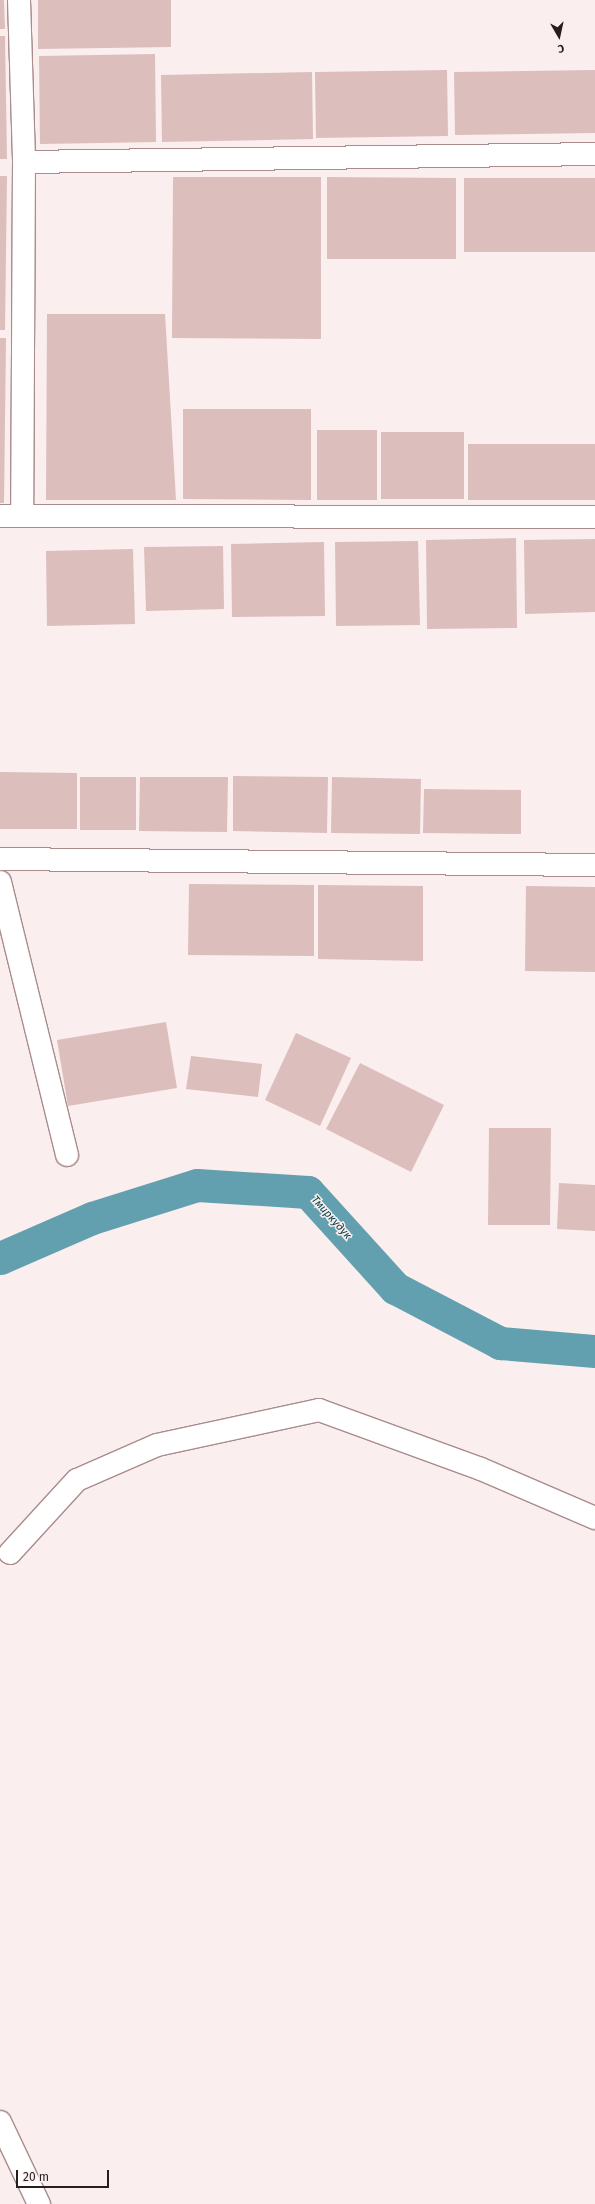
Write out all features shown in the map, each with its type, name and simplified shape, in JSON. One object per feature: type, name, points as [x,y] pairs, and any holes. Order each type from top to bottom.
[{"type":"street","points":[[19,0],[24,162],[22,516]]},
{"type":"street","points":[[24,162],[595,154]]},
{"type":"street","points":[[0,516],[595,517]]},
{"type":"street","points":[[0,859],[595,865]]},
{"type":"street","points":[[0,882],[67,1155]]},
{"type":"street","points":[[10,1553],[77,1480],[157,1445],[319,1410],[481,1469],[595,1518]]},
{"type":"street","points":[[0,2122],[39,2204]]},
{"type":"building","points":[[0,0],[4,0],[5,29],[0,29]]},
{"type":"building","points":[[38,0],[171,0],[171,47],[38,49]]},
{"type":"building","points":[[0,36],[5,36],[7,159],[0,159]]},
{"type":"building","points":[[155,54],[156,142],[40,144],[39,56]]},
{"type":"building","points":[[447,70],[448,136],[316,138],[315,72]]},
{"type":"building","points":[[595,70],[595,133],[455,135],[454,72]]},
{"type":"building","points":[[312,72],[313,139],[162,142],[161,75]]},
{"type":"building","points":[[0,176],[7,176],[5,330],[0,330]]},
{"type":"building","points":[[173,177],[321,177],[321,339],[172,338]]},
{"type":"building","points":[[327,177],[456,178],[456,259],[327,259]]},
{"type":"building","points":[[464,178],[595,178],[595,252],[464,252]]},
{"type":"building","points":[[47,314],[165,314],[176,500],[46,500]]},
{"type":"building","points":[[0,338],[6,338],[4,503],[0,503]]},
{"type":"building","points":[[183,409],[311,409],[311,500],[183,499]]},
{"type":"building","points":[[317,430],[377,430],[377,500],[317,500]]},
{"type":"building","points":[[381,432],[464,432],[464,499],[381,499]]},
{"type":"building","points":[[468,444],[595,444],[595,500],[468,500]]},
{"type":"building","points":[[516,538],[517,628],[427,629],[426,540]]},
{"type":"building","points":[[595,539],[595,612],[525,614],[524,540]]},
{"type":"building","points":[[418,541],[420,625],[336,626],[335,542]]},
{"type":"building","points":[[324,542],[325,616],[232,617],[231,544]]},
{"type":"building","points":[[223,546],[224,609],[146,611],[144,547]]},
{"type":"building","points":[[133,549],[135,624],[47,626],[46,551]]},
{"type":"building","points":[[0,772],[77,773],[77,829],[0,829]]},
{"type":"building","points":[[233,776],[328,777],[327,833],[233,831]]},
{"type":"building","points":[[80,777],[136,777],[136,830],[80,830]]},
{"type":"building","points":[[140,777],[228,777],[227,832],[139,831]]},
{"type":"building","points":[[332,777],[421,779],[420,834],[331,833]]},
{"type":"building","points":[[424,789],[521,790],[521,834],[423,833]]},
{"type":"building","points":[[189,884],[314,885],[314,956],[188,955]]},
{"type":"building","points":[[318,885],[423,886],[423,961],[318,959]]},
{"type":"building","points":[[526,886],[595,887],[595,972],[525,971]]},
{"type":"building","points":[[166,1022],[177,1088],[68,1106],[57,1040]]},
{"type":"building","points":[[296,1033],[351,1058],[320,1126],[265,1100]]},
{"type":"building","points":[[191,1056],[262,1064],[258,1097],[186,1089]]},
{"type":"building","points":[[360,1063],[444,1105],[411,1172],[326,1129]]},
{"type":"building","points":[[489,1128],[551,1128],[550,1225],[488,1225]]},
{"type":"building","points":[[559,1183],[595,1185],[595,1231],[557,1229]]},
{"type":"waterway","name":"Тмиркудук","points":[[0,1258],[92,1218],[197,1185],[308,1192],[395,1288],[500,1343],[595,1351]]}]
